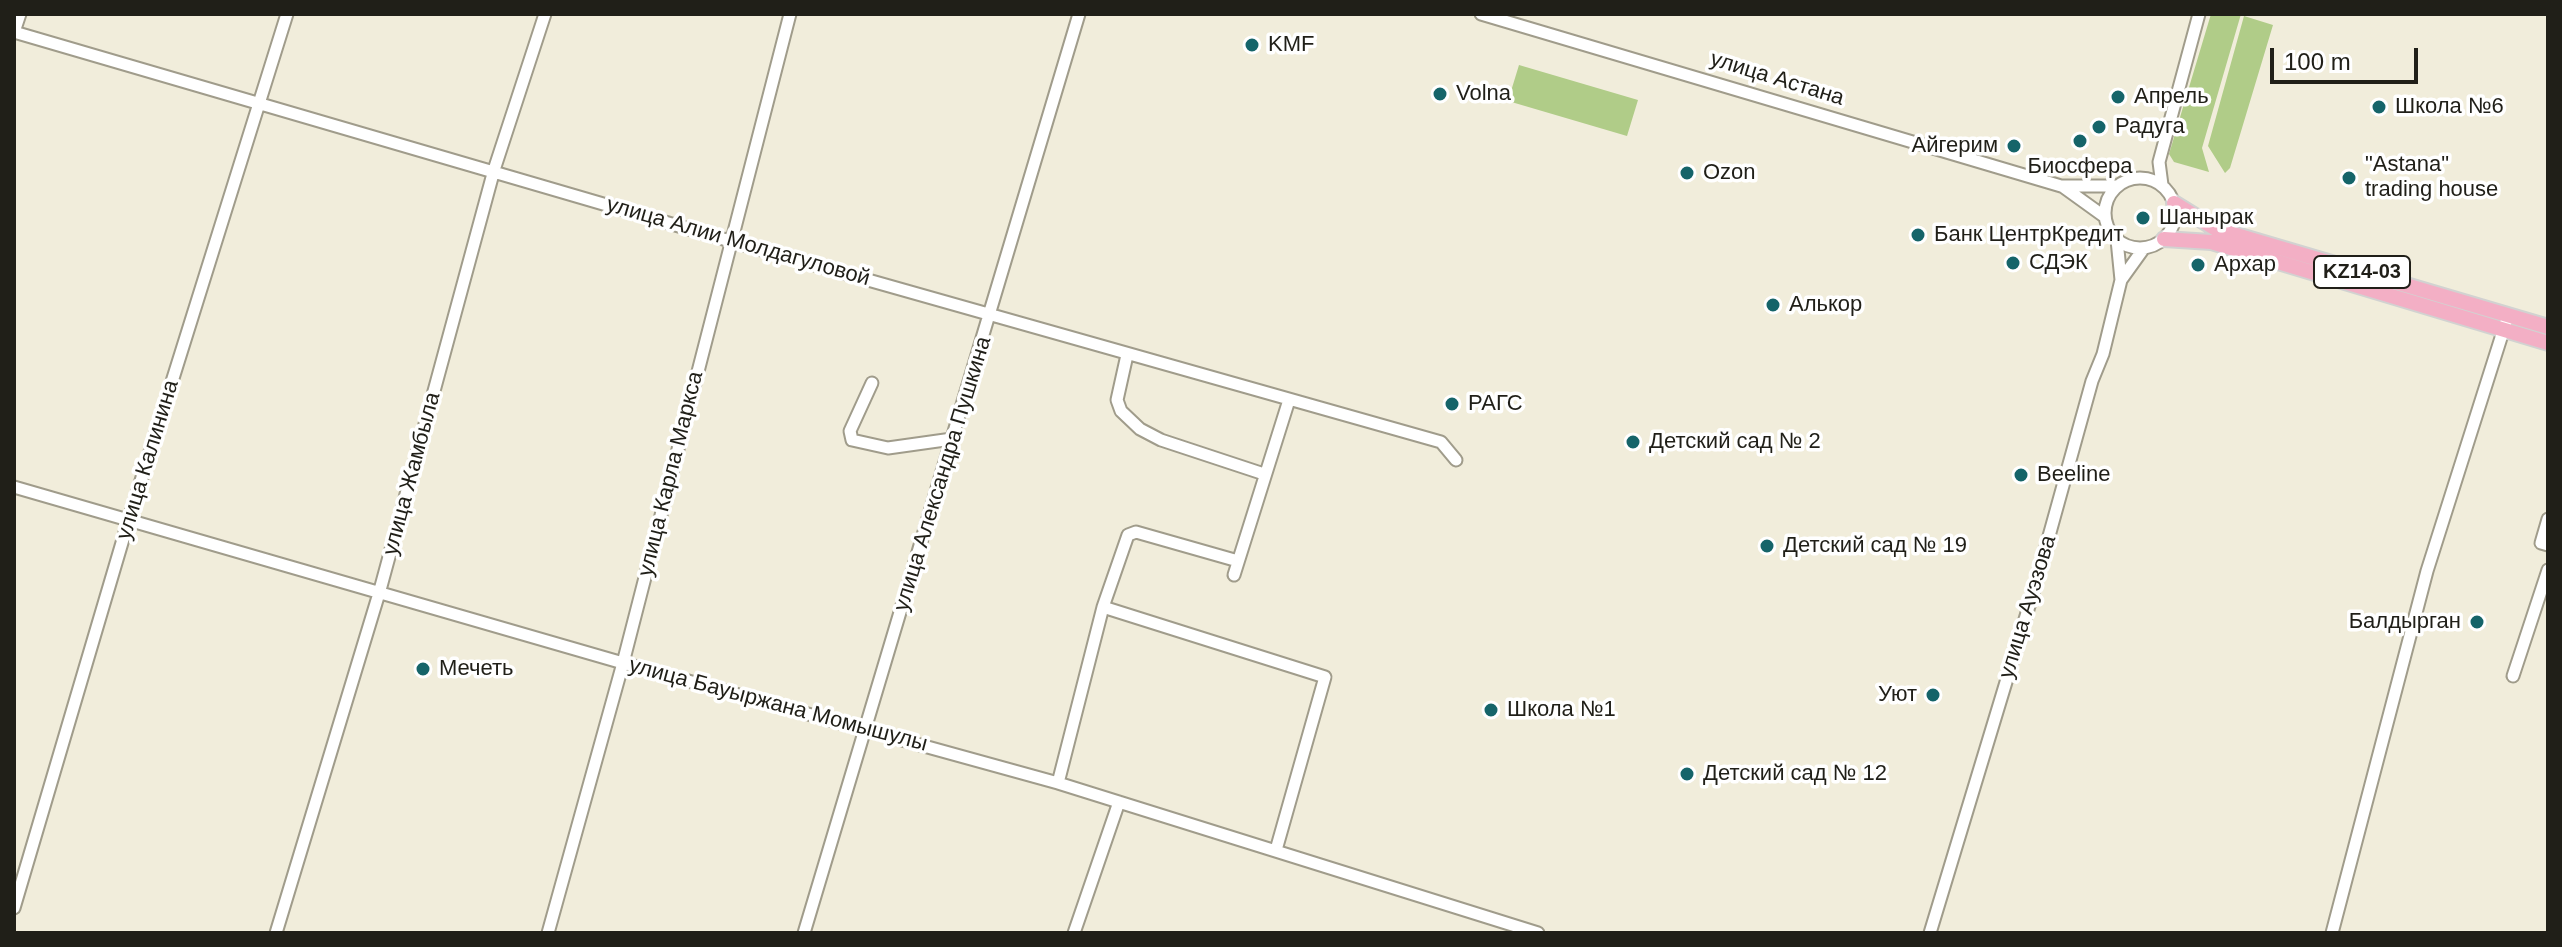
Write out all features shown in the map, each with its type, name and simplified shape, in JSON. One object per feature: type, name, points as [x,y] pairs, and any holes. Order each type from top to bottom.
[{"type":"main road","name":"KZ14-03","points":[[2174,203],[2216,229],[2548,327]]},
{"type":"main road","name":"KZ14-03","points":[[2164,239],[2211,242],[2548,343]]},
{"type":"street","points":[[14,32],[20,14]]},
{"type":"street","name":"улица Калинина","points":[[14,908],[129,519],[262,102],[287,14]]},
{"type":"street","name":"улица Жамбыла","points":[[276,933],[380,590],[494,170],[545,14]]},
{"type":"street","name":"улица Карла Маркса","points":[[548,933],[623,663],[790,14]]},
{"type":"street","name":"улица Александра Пушкина","points":[[804,933],[992,315],[1079,14]]},
{"type":"street","name":"улица Астана","points":[[1481,14],[2061,186]]},
{"type":"street","points":[[2117,240],[2130,247],[2144,248],[2164,239],[2174,222],[2174,203],[2162,185],[2159,162],[2199,14]]},
{"type":"street","name":"улица Алии Молдагуловой","points":[[14,32],[730,241],[1441,442],[1456,460]]},
{"type":"street","points":[[2061,186],[2117,186],[2159,162]]},
{"type":"street","points":[[2135,178],[2162,185]]},
{"type":"street","points":[[2061,186],[2105,217],[2117,240],[2121,280]]},
{"type":"street","points":[[2105,217],[2107,200],[2117,186]]},
{"type":"street","points":[[2121,280],[2144,248]]},
{"type":"street","name":"улица Ауэзова","points":[[1930,933],[2036,583],[2092,381],[2103,354],[2121,280]]},
{"type":"street","points":[[2332,933],[2427,571],[2509,314]]},
{"type":"street","points":[[1127,355],[1117,400],[1130,420],[1161,440],[1264,474]]},
{"type":"street","points":[[872,383],[850,431],[852,440],[888,448],[952,439]]},
{"type":"street","points":[[1234,575],[1289,400]]},
{"type":"street","name":"улица Бауыржана Момышулы","points":[[14,487],[380,590],[623,663],[1058,783],[1538,933]]},
{"type":"street","points":[[2548,519],[2541,543],[2548,545]]},
{"type":"street","points":[[1058,783],[1103,607],[1128,535],[1136,532],[1238,561]]},
{"type":"street","points":[[2513,676],[2548,570]]},
{"type":"street","points":[[1103,607],[1325,677],[1276,850]]},
{"type":"street","points":[[1074,933],[1119,802]]},
{"type":"green space","points":[[2211,14],[2241,14],[2202,148],[2209,172],[2174,162],[2169,154]]},
{"type":"green space","points":[[2244,16],[2273,25],[2230,168],[2225,173],[2208,146]]},
{"type":"green space","points":[[1519,65],[1638,100],[1627,136],[1508,101]]},
{"type":"place","name":"KMF","points":[[1252,45]]},
{"type":"place","name":"Volna","points":[[1440,94]]},
{"type":"place","name":"Апрель","points":[[2118,97]]},
{"type":"place","name":"Школа №6","points":[[2379,107]]},
{"type":"place","name":"Радуга","points":[[2099,127]]},
{"type":"place","name":"Биосфера","points":[[2080,141]]},
{"type":"place","name":"Айгерим","points":[[2014,146]]},
{"type":"place","name":"Ozon","points":[[1687,173]]},
{"type":"place","name":"\"Astana\" trading house","points":[[2349,178]]},
{"type":"place","name":"Шанырак","points":[[2143,218]]},
{"type":"place","name":"Банк ЦентрКредит","points":[[1918,235]]},
{"type":"place","name":"СДЭК","points":[[2013,263]]},
{"type":"place","name":"Архар","points":[[2198,265]]},
{"type":"place","name":"Алькор","points":[[1773,305]]},
{"type":"place","name":"РАГС","points":[[1452,404]]},
{"type":"place","name":"Детский сад № 2","points":[[1633,442]]},
{"type":"place","name":"Beeline","points":[[2021,475]]},
{"type":"place","name":"Детский сад № 19","points":[[1767,546]]},
{"type":"place","name":"Балдырган","points":[[2477,622]]},
{"type":"place","name":"Мечеть","points":[[423,669]]},
{"type":"place","name":"Уют","points":[[1933,695]]},
{"type":"place","name":"Школа №1","points":[[1491,710]]},
{"type":"place","name":"Детский сад № 12","points":[[1687,774]]}]
